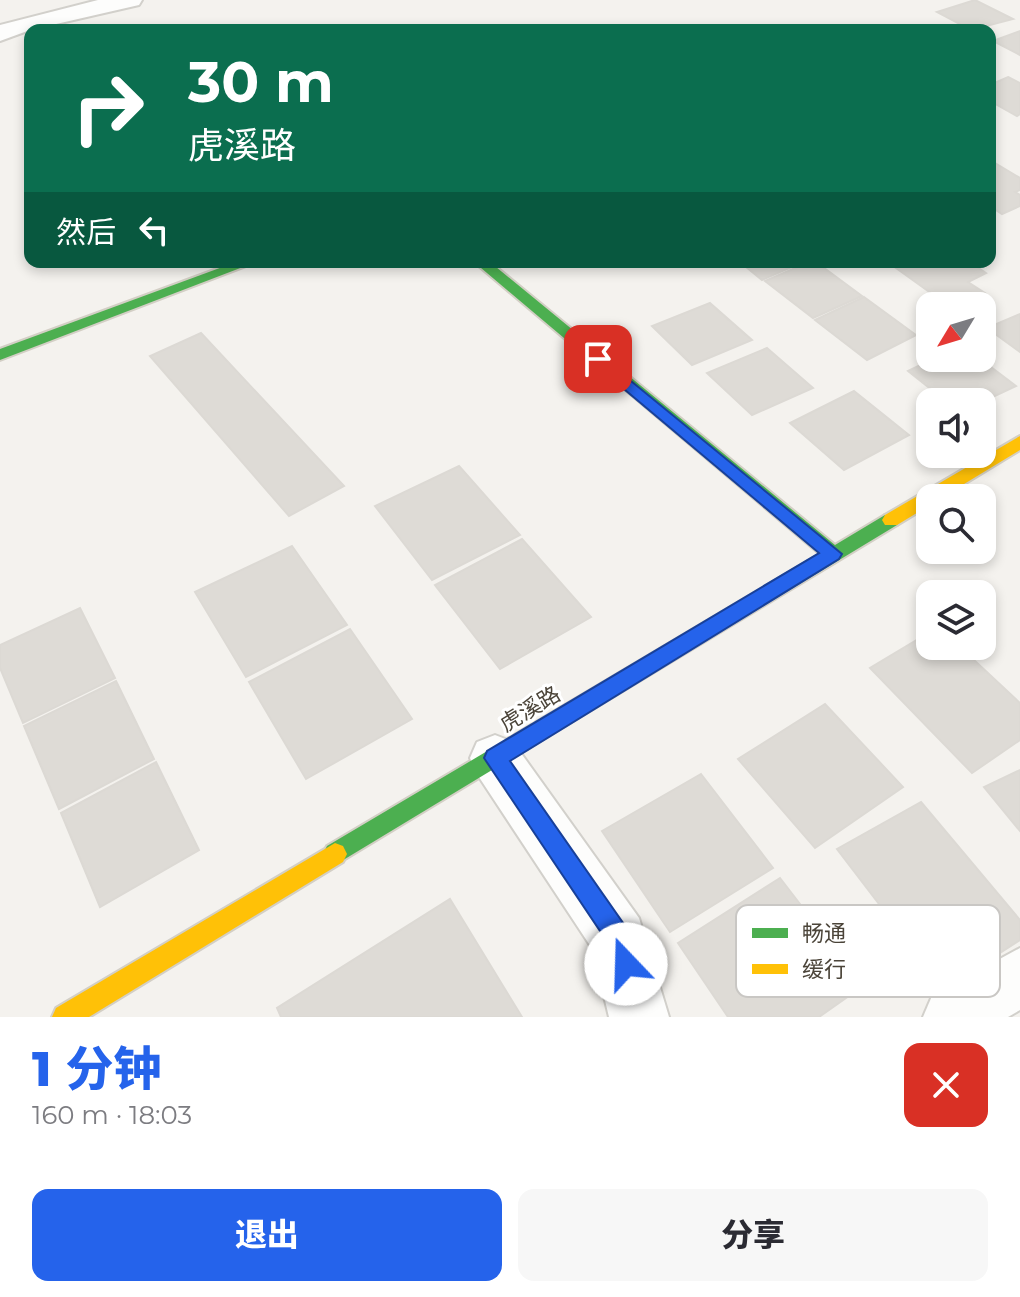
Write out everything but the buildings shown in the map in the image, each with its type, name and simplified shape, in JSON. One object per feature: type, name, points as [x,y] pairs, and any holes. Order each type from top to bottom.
[{"type":"street","points":[[27,24],[130,0]]},
{"type":"street","points":[[0,33],[24,25]]},
{"type":"street","points":[[0,355],[233,268]]},
{"type":"street","points":[[488,268],[833,554]]},
{"type":"street","name":"虎溪路","points":[[65,1017],[1020,442]]},
{"type":"street","points":[[495,758],[619,938],[639,1017]]},
{"type":"street","points":[[1000,989],[1020,977]]},
{"type":"street","points":[[953,1017],[986,997]]},
{"type":"traffic: fast","points":[[0,355],[233,268]]},
{"type":"traffic: fast","points":[[488,268],[833,554]]},
{"type":"traffic: fast","points":[[335,854],[891,520]]},
{"type":"traffic: slow","points":[[891,520],[1020,442]]},
{"type":"traffic: slow","points":[[65,1017],[335,854]]},
{"type":"route","points":[[598,359],[833,554],[495,758],[619,938],[626,964]]}]
